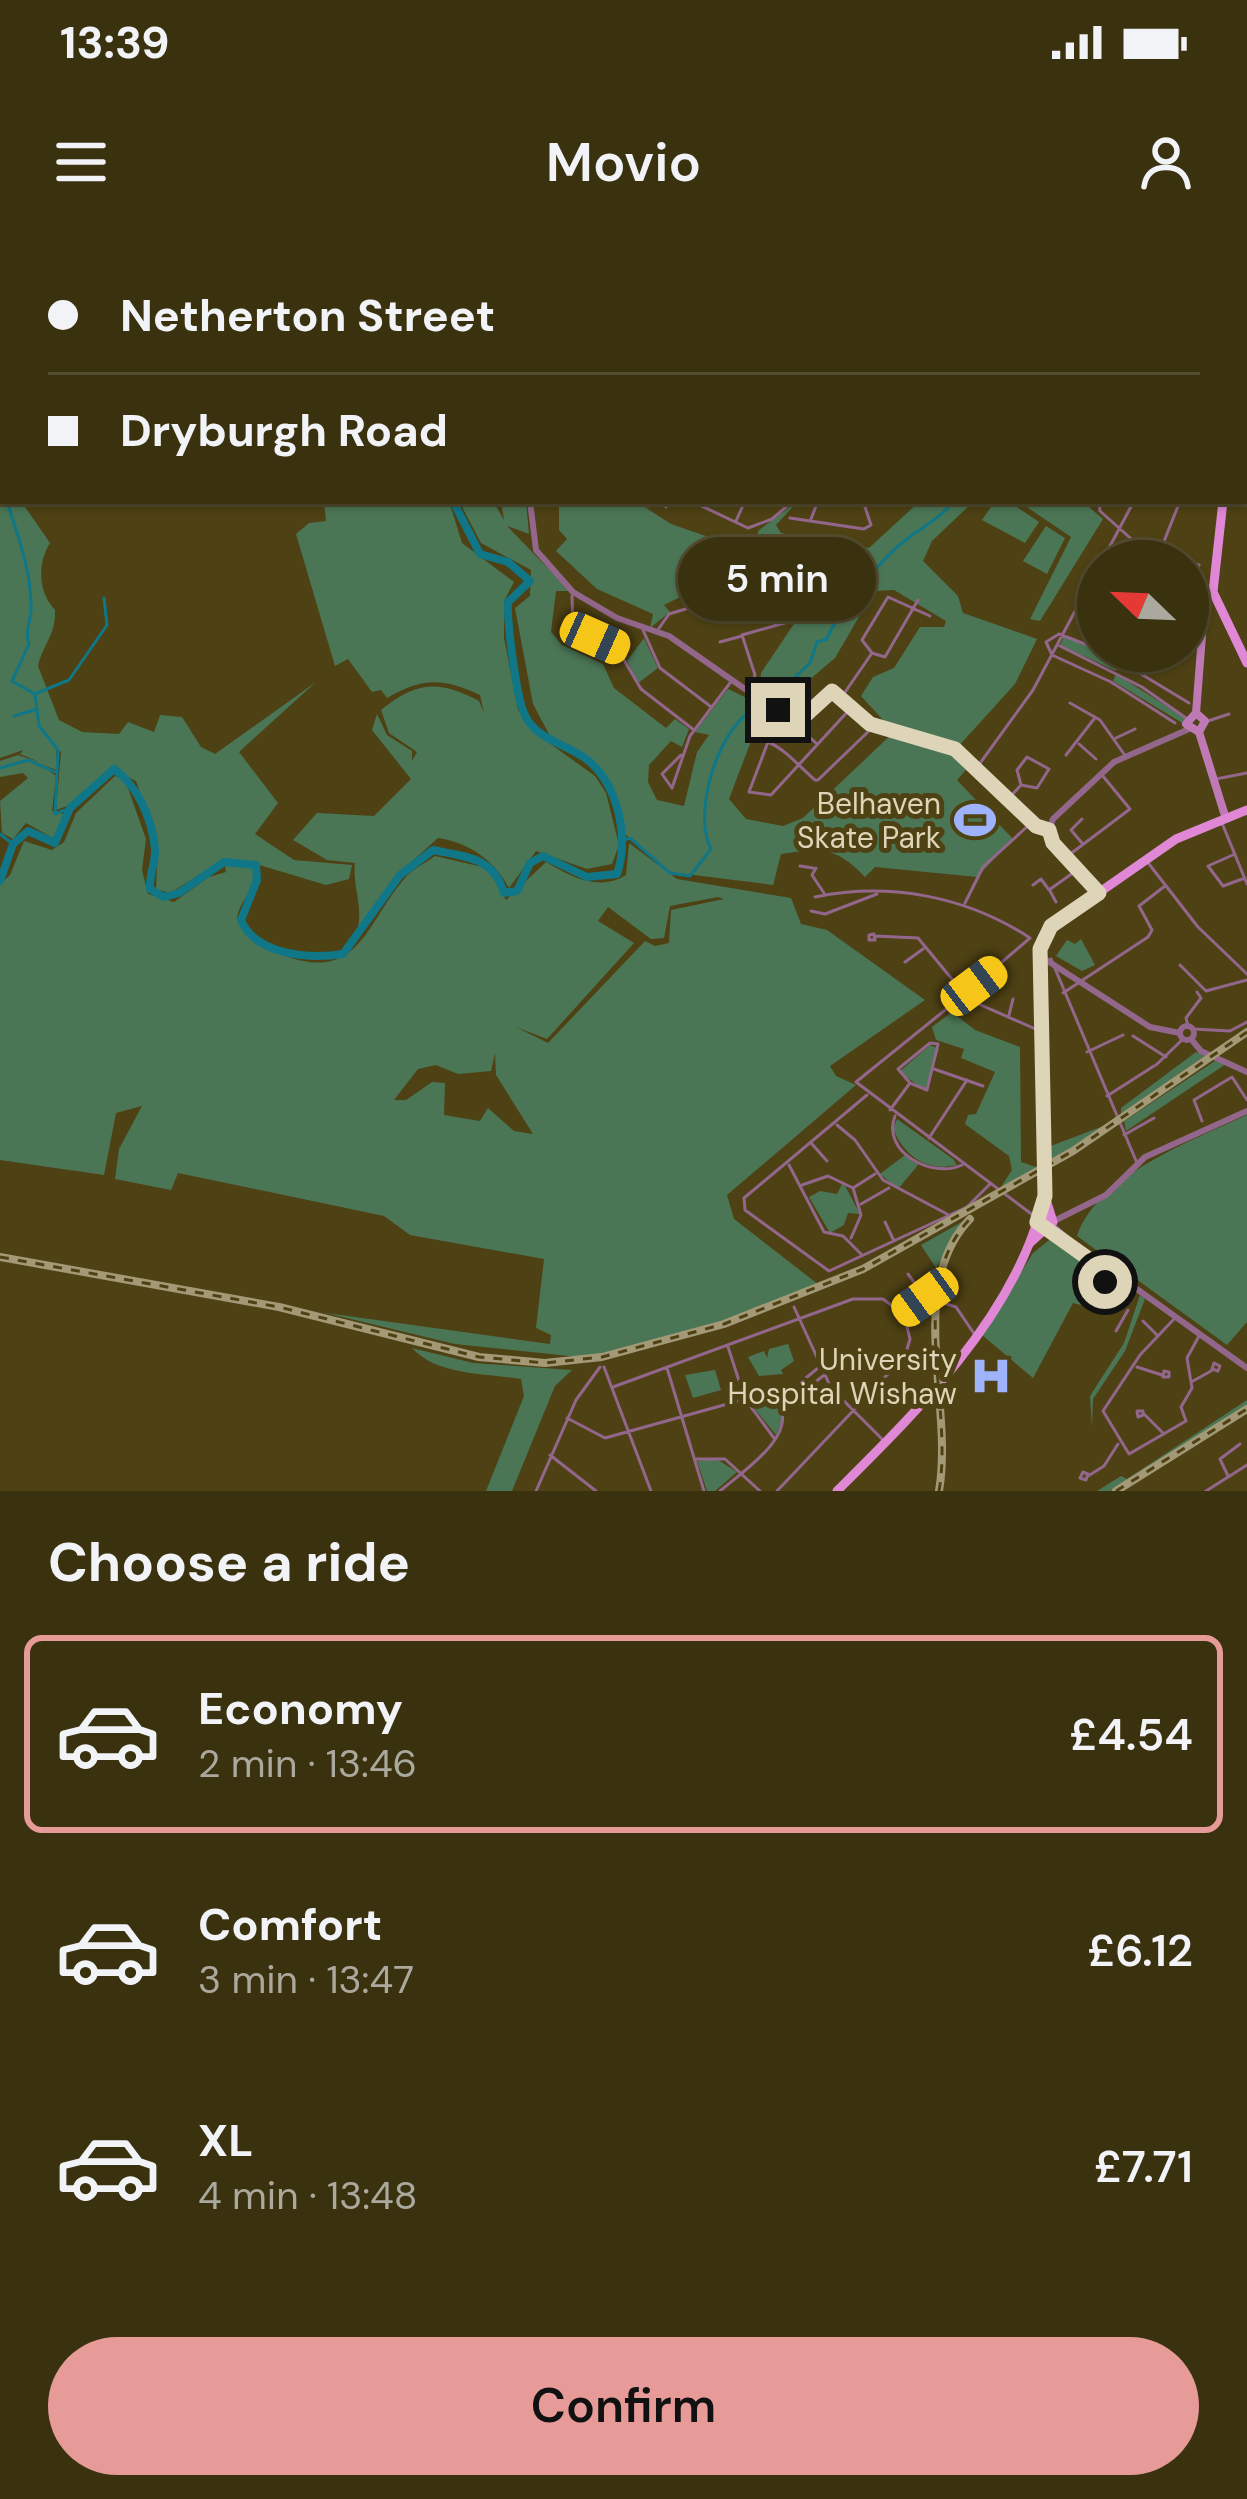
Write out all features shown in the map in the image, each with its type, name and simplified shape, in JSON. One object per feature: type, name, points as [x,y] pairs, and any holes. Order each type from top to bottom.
[{"type":"main road","points":[[1209,604],[1223,504]]},
{"type":"main road","points":[[1212,598],[1244,648],[1247,663]]},
{"type":"main road","points":[[1194,672],[1196,713],[1191,727],[1219,784],[1224,820]]},
{"type":"main road","points":[[1191,727],[1205,722],[1196,713]]},
{"type":"main road","points":[[837,1491],[886,1442],[976,1336],[1046,1222],[1042,1032],[1051,926],[1175,839],[1247,811]]},
{"type":"street","points":[[530,504],[536,550],[572,592],[657,632],[795,724],[818,745]]},
{"type":"street","points":[[696,504],[735,523],[755,526],[790,504]]},
{"type":"street","points":[[710,513],[714,504]]},
{"type":"street","points":[[735,523],[744,504]]},
{"type":"street","points":[[780,504],[784,509]]},
{"type":"street","points":[[810,521],[817,504]]},
{"type":"street","points":[[790,518],[868,527],[864,504]]},
{"type":"street","points":[[1099,504],[1100,511],[1133,540]]},
{"type":"street","points":[[1113,540],[1132,504]]},
{"type":"street","points":[[1164,540],[1179,504]]},
{"type":"street","points":[[657,632],[669,614],[792,577]]},
{"type":"street","points":[[572,592],[573,628],[617,648],[641,689],[694,730]]},
{"type":"street","points":[[916,603],[885,657],[872,652],[862,640],[887,597],[916,603],[930,616]]},
{"type":"street","points":[[976,768],[1077,609]]},
{"type":"street","points":[[720,642],[788,622]]},
{"type":"street","points":[[642,628],[660,668],[712,707]]},
{"type":"street","points":[[1077,640],[1063,634],[1049,638],[1046,646],[1052,655],[1111,682],[1174,723]]},
{"type":"street","points":[[742,635],[755,675],[747,695]]},
{"type":"street","points":[[1057,645],[1077,654]]},
{"type":"street","points":[[841,698],[872,652]]},
{"type":"street","points":[[1111,682],[1116,672],[1191,727]]},
{"type":"street","points":[[1141,672],[1189,703]]},
{"type":"street","points":[[681,754],[678,784],[672,788],[662,775],[730,683]]},
{"type":"street","points":[[795,724],[828,691],[874,725],[952,748],[1032,823],[1049,830],[1099,893]]},
{"type":"street","points":[[1070,703],[1096,716],[1125,756]]},
{"type":"street","points":[[851,708],[799,766],[769,797],[749,792],[768,742],[799,766],[822,780],[874,725]]},
{"type":"street","points":[[1205,722],[1229,714]]},
{"type":"street","points":[[1066,755],[1096,716]]},
{"type":"street","points":[[1049,830],[1053,819],[1125,756],[1191,727]]},
{"type":"street","points":[[1116,738],[1135,728]]},
{"type":"street","points":[[1078,742],[1096,759]]},
{"type":"street","points":[[978,743],[987,752]]},
{"type":"street","points":[[1028,757],[1049,769],[1037,788],[1021,784],[1017,772],[1028,757]]},
{"type":"street","points":[[1219,784],[1247,773]]},
{"type":"street","points":[[1067,857],[1130,809],[1101,774]]},
{"type":"street","points":[[1007,799],[1021,784]]},
{"type":"street","points":[[1082,819],[1071,830],[1084,844]]},
{"type":"street","points":[[1224,820],[1246,881],[1223,886],[1208,866],[1235,854]]},
{"type":"street","points":[[964,904],[982,867],[1032,823]]},
{"type":"street","points":[[1145,859],[1218,949],[1247,977],[1205,991],[1180,965]]},
{"type":"street","points":[[800,866],[815,868],[813,877],[825,895]]},
{"type":"street","points":[[1049,890],[1078,868]]},
{"type":"street","points":[[1033,885],[1041,879],[1056,902]]},
{"type":"street","points":[[1061,994],[1151,934],[1139,906],[1165,886]]},
{"type":"street","points":[[811,911],[825,914],[877,893]]},
{"type":"street","points":[[814,897],[877,893],[964,904],[1030,941],[859,1075],[861,1089],[1046,1222],[1110,1274],[1105,1284],[1118,1283],[1245,1363]]},
{"type":"street","points":[[875,936],[916,937],[963,994],[1042,1032]]},
{"type":"street","points":[[905,962],[926,946]]},
{"type":"street","points":[[1045,958],[1150,1027],[1187,1034],[1230,1031],[1247,1022]]},
{"type":"street","points":[[1045,958],[1138,1164]]},
{"type":"street","points":[[1197,992],[1202,998],[1186,1018],[1187,1034],[1206,1053],[1247,1072]]},
{"type":"street","points":[[1008,1018],[1013,999]]},
{"type":"street","points":[[1107,1096],[1155,1066],[1187,1034]]},
{"type":"street","points":[[1087,1052],[1123,1035]]},
{"type":"street","points":[[1133,1036],[1166,1057]]},
{"type":"street","points":[[933,1042],[940,1049],[924,1091],[910,1083],[898,1069],[933,1042]]},
{"type":"street","points":[[1240,1065],[1247,1056]]},
{"type":"street","points":[[934,1069],[983,1086]]},
{"type":"street","points":[[1202,1120],[1193,1102],[1234,1078],[1247,1100]]},
{"type":"street","points":[[928,1139],[967,1080]]},
{"type":"street","points":[[890,1111],[910,1083]]},
{"type":"street","points":[[867,1096],[744,1198],[745,1210],[830,1271],[973,1203],[990,1184]]},
{"type":"street","points":[[1046,1222],[1106,1195],[1138,1164],[1247,1112]]},
{"type":"street","points":[[896,1115],[893,1132],[912,1159],[938,1169],[963,1164]]},
{"type":"street","points":[[1124,1135],[1154,1118]]},
{"type":"street","points":[[835,1124],[855,1140],[891,1187],[948,1216]]},
{"type":"street","points":[[811,1143],[827,1161]]},
{"type":"street","points":[[787,1162],[824,1232],[849,1241],[863,1256]]},
{"type":"street","points":[[853,1188],[877,1174]]},
{"type":"street","points":[[800,1186],[828,1177],[853,1188],[861,1220],[849,1241]]},
{"type":"street","points":[[860,1204],[891,1187]]},
{"type":"street","points":[[885,1222],[894,1240]]},
{"type":"street","points":[[908,1274],[925,1297],[956,1307],[976,1336]]},
{"type":"street","points":[[903,1313],[925,1297]]},
{"type":"street","points":[[613,1387],[863,1298],[883,1299],[903,1313],[910,1340],[905,1356],[777,1491]]},
{"type":"street","points":[[794,1307],[823,1376],[886,1442]]},
{"type":"street","points":[[1117,1331],[1128,1310]]},
{"type":"street","points":[[1176,1317],[1102,1411],[1120,1443],[1132,1454],[1186,1421],[1181,1407],[1193,1381],[1213,1370]]},
{"type":"street","points":[[1147,1323],[1161,1338]]},
{"type":"street","points":[[1193,1381],[1187,1358],[1200,1335]]},
{"type":"street","points":[[728,1347],[746,1400],[775,1439]]},
{"type":"street","points":[[666,1366],[704,1491]]},
{"type":"street","points":[[1136,1366],[1162,1376]]},
{"type":"street","points":[[536,1491],[567,1418],[602,1367],[633,1431],[651,1491]]},
{"type":"street","points":[[777,1401],[819,1367]]},
{"type":"street","points":[[782,1407],[823,1376]]},
{"type":"street","points":[[567,1418],[601,1438],[760,1395],[777,1401],[784,1424],[775,1439],[720,1491]]},
{"type":"street","points":[[1144,1414],[1164,1436]]},
{"type":"street","points":[[1088,1476],[1104,1466],[1120,1443]]},
{"type":"street","points":[[1228,1476],[1220,1459],[1240,1444]]},
{"type":"street","points":[[549,1454],[596,1491]]},
{"type":"street","points":[[694,1460],[719,1457],[760,1491]]},
{"type":"street","points":[[1206,1491],[1247,1465]]},
{"type":"green space","points":[[0,504],[23,504],[50,543],[41,578],[55,619],[38,666],[59,720],[82,732],[119,734],[128,722],[154,732],[160,715],[182,717],[201,747],[215,754],[316,682],[239,752],[278,803],[255,834],[294,860],[352,865],[349,879],[326,885],[256,864],[256,879],[237,918],[248,936],[264,947],[304,961],[342,957],[368,932],[408,875],[435,856],[487,868],[506,900],[546,862],[585,881],[616,880],[626,875],[629,843],[677,879],[791,898],[801,924],[827,930],[925,1000],[830,1066],[836,1076],[856,1085],[727,1195],[734,1219],[819,1285],[690,1334],[588,1358],[455,1344],[326,1313],[550,1344],[551,1335],[536,1328],[544,1259],[410,1235],[384,1216],[178,1173],[171,1190],[115,1179],[119,1149],[142,1106],[116,1113],[104,1175],[0,1160],[0,884],[10,875],[24,841],[52,850],[64,842],[76,813],[115,776],[125,780],[146,839],[142,870],[148,894],[174,902],[209,877],[226,872],[224,862],[235,862],[223,860],[170,893],[156,889],[158,843],[136,781],[110,768],[70,805],[56,810],[61,752],[56,748],[56,770],[40,764],[56,776],[52,811],[64,814],[53,838],[26,823],[13,839],[2,833],[0,801],[28,778],[23,773],[0,777],[0,761],[18,755],[39,762],[20,754],[23,750],[0,758]],"holes":[[[724,899],[671,910],[669,943],[655,946],[645,941],[548,1043],[516,1027],[547,1039],[634,943],[598,921],[608,907],[651,939],[664,938],[670,906]],[[495,1053],[496,1075],[533,1134],[514,1131],[488,1108],[480,1121],[444,1115],[445,1083],[432,1082],[406,1100],[394,1100],[418,1069],[436,1065],[458,1074],[491,1071]]]},
{"type":"green space","points":[[324,504],[450,504],[462,543],[514,582],[504,601],[504,638],[518,710],[545,740],[595,776],[606,793],[619,845],[612,864],[587,869],[536,851],[509,888],[480,854],[438,838],[399,873],[357,932],[355,863],[327,860],[293,840],[317,813],[374,816],[411,779],[372,730],[377,714],[387,735],[412,751],[412,761],[417,752],[389,733],[381,710],[394,700],[417,689],[440,687],[479,701],[484,713],[480,695],[455,685],[422,683],[387,698],[381,690],[372,692],[348,659],[335,666],[296,534],[309,523],[326,521]]},
{"type":"green space","points":[[461,504],[495,504],[504,520],[501,504],[526,504],[529,534],[507,526],[570,591],[556,591],[551,632],[562,645],[603,664],[614,688],[666,728],[675,719],[689,729],[682,747],[671,741],[649,765],[648,782],[657,800],[684,806],[697,752],[709,735],[695,732],[728,689],[776,712],[772,723],[753,736],[729,799],[746,819],[783,826],[803,818],[894,732],[861,696],[873,677],[894,668],[920,627],[944,627],[946,621],[894,590],[874,591],[835,658],[782,703],[760,690],[761,673],[826,576],[847,561],[793,554],[766,570],[733,564],[679,592],[680,597],[664,605],[670,612],[650,628],[653,614],[597,589],[556,551],[567,539],[559,530],[559,504],[640,504],[671,524],[743,549],[751,548],[759,530],[794,504],[776,525],[781,533],[869,548],[917,504],[971,504],[932,541],[923,561],[958,596],[963,613],[1037,639],[1015,684],[956,749],[971,764],[957,780],[1013,839],[977,877],[875,867],[865,877],[845,859],[817,850],[781,854],[773,885],[670,872],[625,834],[602,771],[551,738],[533,704],[515,608],[530,596],[531,570],[481,543]]},
{"type":"green space","points":[[993,504],[1012,504],[1039,522],[1025,543],[982,520]]},
{"type":"green space","points":[[1022,504],[1086,504],[1103,519],[1090,540],[1077,540],[1077,561],[1040,621],[1030,619],[1071,537]]},
{"type":"green space","points":[[1046,526],[1065,538],[1047,574],[1023,561]]},
{"type":"green space","points":[[1064,636],[1077,642],[1077,653],[1060,645]]},
{"type":"green space","points":[[644,638],[658,668],[638,683],[627,661]]},
{"type":"green space","points":[[1116,674],[1187,719],[1184,724],[1113,681]]},
{"type":"green space","points":[[1081,939],[1095,965],[1082,971],[1056,956],[1067,940],[1075,944]]},
{"type":"green space","points":[[952,1012],[975,1030],[1020,1047],[1021,1162],[1039,1168],[1004,1190],[1001,1187],[1012,1170],[1009,1156],[965,1124],[968,1115],[976,1114],[995,1072],[961,1058],[964,1049],[936,1040],[932,1027]]},
{"type":"green space","points":[[930,1045],[939,1049],[925,1090],[899,1072]]},
{"type":"green space","points":[[1196,1052],[1205,1056],[1121,1114],[1121,1108]]},
{"type":"green space","points":[[1215,1061],[1226,1064],[1126,1131],[1124,1121]]},
{"type":"green space","points":[[1247,1115],[1247,1322],[1227,1345],[1077,1236],[1088,1214],[1126,1178],[1175,1148]]},
{"type":"green space","points":[[897,1119],[957,1165],[936,1166],[911,1155],[893,1129]]},
{"type":"green space","points":[[1114,1122],[1048,1165],[1048,1147]]},
{"type":"green space","points":[[905,1155],[918,1165],[898,1189],[880,1174]]},
{"type":"green space","points":[[843,1182],[860,1214],[848,1213],[844,1225],[830,1233],[809,1197],[820,1191],[837,1194]]},
{"type":"green space","points":[[967,1219],[936,1268],[921,1245]]},
{"type":"green space","points":[[1053,1237],[1094,1265],[1096,1285],[1085,1306],[1073,1303],[1033,1378],[982,1335],[1033,1253]]},
{"type":"green space","points":[[1140,1295],[1145,1299],[1125,1351],[1093,1399],[1092,1427],[1090,1396],[1124,1343]]},
{"type":"green space","points":[[788,1344],[794,1361],[781,1370],[783,1374],[759,1376],[748,1357],[764,1351],[767,1358],[769,1349]]},
{"type":"green space","points":[[412,1348],[473,1363],[572,1370],[555,1386],[512,1491],[486,1491],[524,1396],[521,1379],[448,1369]]},
{"type":"green space","points":[[715,1370],[721,1390],[693,1398],[685,1375]]},
{"type":"green space","points":[[765,1397],[780,1408],[783,1419],[776,1435],[750,1403]]},
{"type":"green space","points":[[1247,1400],[1247,1406],[1112,1491],[1097,1491],[1121,1476],[1127,1479]]},
{"type":"green space","points":[[715,1458],[737,1472],[715,1491],[707,1491],[697,1461]]},
{"type":"waterway","points":[[8,504],[26,565],[31,606],[29,644],[12,681],[35,694],[39,726],[58,750],[55,814],[70,808]]},
{"type":"waterway","points":[[0,881],[13,844],[28,831],[55,843],[70,808],[114,769],[137,794],[151,826],[155,854],[150,889],[164,897],[179,893],[224,862],[256,865],[257,880],[241,920],[259,941],[286,952],[343,954],[400,875],[433,850],[486,865],[504,893],[517,891],[530,863],[543,856],[587,877],[617,874],[621,830],[608,786],[590,762],[536,730],[521,704],[508,602],[530,581],[508,562],[480,554],[455,504]]},
{"type":"waterway","points":[[773,698],[810,663],[817,642],[827,639],[849,602],[884,561],[950,504]]},
{"type":"waterway","points":[[37,693],[69,680],[107,625],[104,598]]},
{"type":"waterway","points":[[14,716],[34,710]]},
{"type":"waterway","points":[[624,840],[630,838],[670,873],[690,876],[711,849],[705,815],[719,753],[740,720],[753,710]]},
{"type":"waterway","points":[[0,768],[28,760],[55,772]]},
{"type":"waterway","points":[[0,834],[13,844]]},
{"type":"railway","points":[[0,1257],[279,1307],[479,1357],[545,1363],[602,1357],[724,1324],[863,1269],[1073,1151],[1247,1032]]},
{"type":"railway","points":[[939,1491],[936,1312],[940,1278],[951,1246],[970,1219]]},
{"type":"railway","points":[[1116,1491],[1247,1409]]},
{"type":"place","name":"Belhaven Skate Park","points":[[975,820]]},
{"type":"place","name":"University Hospital Wishaw","points":[[991,1376]]},
{"type":"route","points":[[778,710],[797,723],[832,691],[870,724],[952,748],[1036,826],[1049,830],[1053,843],[1099,893],[1051,926],[1042,938],[1045,1196],[1037,1222],[1040,1229],[1061,1235],[1100,1264],[1110,1274],[1105,1282]]}]
